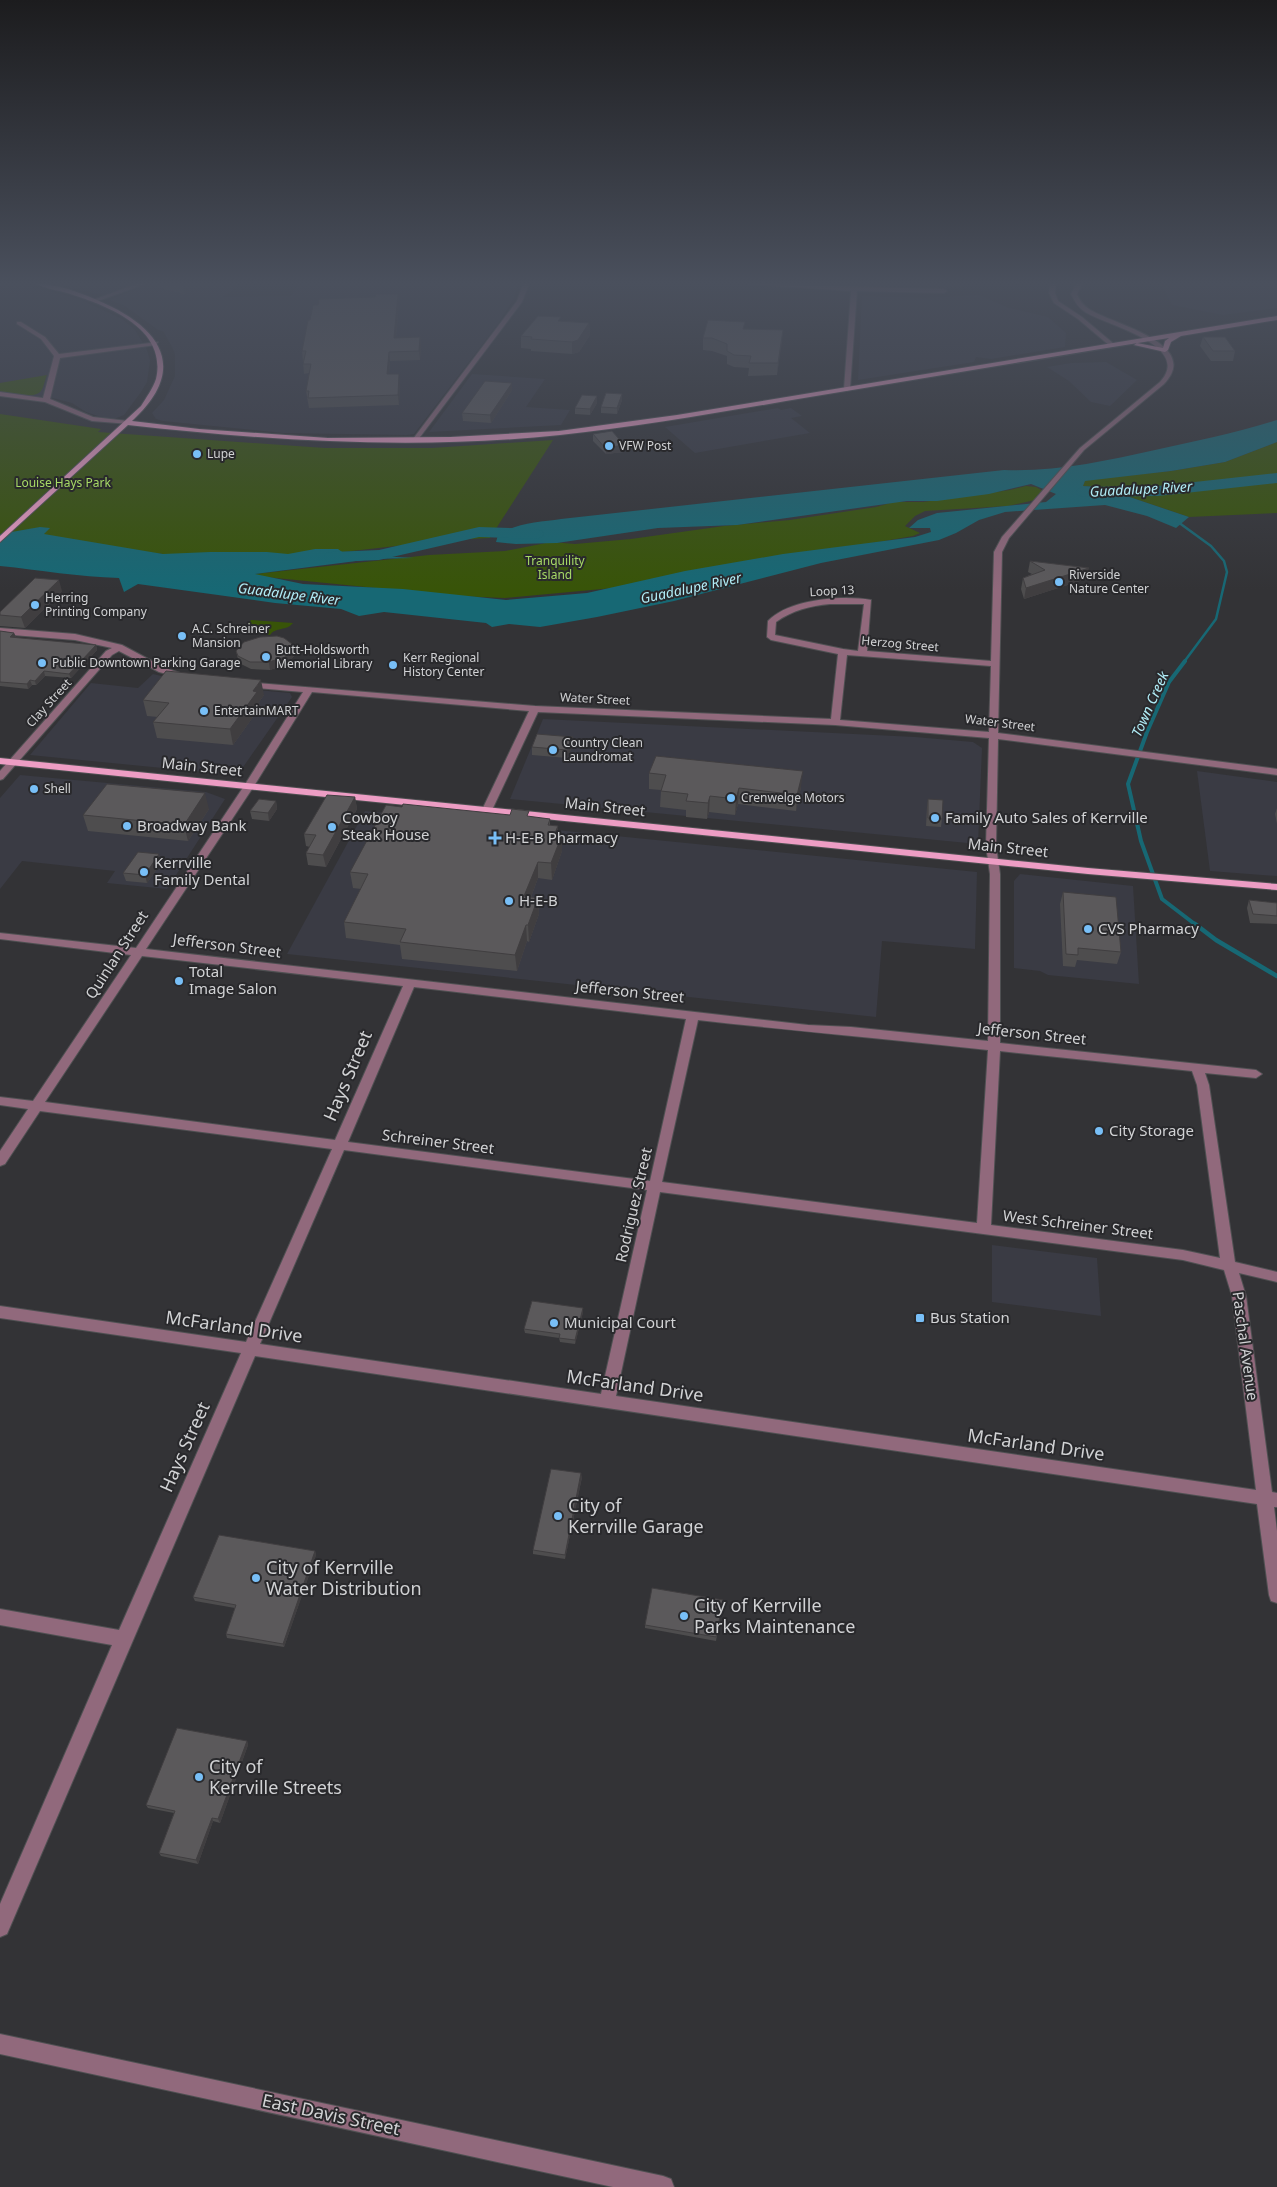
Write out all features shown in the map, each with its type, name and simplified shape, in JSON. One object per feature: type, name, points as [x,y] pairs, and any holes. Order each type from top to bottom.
[{"type":"main road","points":[[0,540],[128,423],[150,399],[157,386]]},
{"type":"main road","points":[[128,423],[275,437],[348,440],[415,440],[517,436],[604,428],[865,386]]},
{"type":"main road","name":"Main Street","points":[[0,761],[1207,883],[1277,887]]},
{"type":"street","points":[[46,400],[49,386]]},
{"type":"street","points":[[415,440],[456,386]]},
{"type":"street","points":[[984,1230],[994,1047],[995,874],[991,846],[999,548],[1011,531],[1069,464],[1100,432],[1157,386]]},
{"type":"street","points":[[27,398],[48,392]]},
{"type":"street","points":[[0,394],[46,400],[92,419],[128,423]]},
{"type":"street","name":"Loop 13","points":[[862,653],[868,602],[865,590]]},
{"type":"street","name":"Loop 13","points":[[843,652],[771,637],[772,621],[781,613],[810,604],[868,602]]},
{"type":"street","points":[[0,631],[75,638],[119,647],[162,670],[190,677]]},
{"type":"street","name":"Clay Street","points":[[0,777],[109,653],[119,647]]},
{"type":"street","name":"Herzog Street","points":[[835,722],[843,652],[996,664]]},
{"type":"street","name":"Water Street","points":[[240,684],[535,709],[835,722],[994,735],[1277,772]]},
{"type":"street","name":"Quinlan Street","points":[[0,1161],[249,786],[309,690]]},
{"type":"street","points":[[488,810],[535,709]]},
{"type":"street","name":"Jefferson Street","points":[[0,936],[693,1016],[1256,1074]]},
{"type":"street","name":"Hays Street","points":[[0,1927],[123,1639],[410,983]]},
{"type":"street","name":"Rodriguez Street","points":[[607,1401],[693,1016]]},
{"type":"street","name":"Paschal Avenue","points":[[1197,1069],[1203,1085],[1226,1256],[1239,1296],[1271,1499],[1277,1595]]},
{"type":"street","name":"Schreiner Street","points":[[0,1102],[872,1215]]},
{"type":"street","name":"West Schreiner Street","points":[[872,1215],[1183,1255],[1277,1278]]},
{"type":"street","name":"McFarland Drive","points":[[0,1312],[1271,1499]]},
{"type":"street","points":[[0,1617],[123,1639]]},
{"type":"street","name":"East Davis Street","points":[[0,2044],[663,2187]]},
{"type":"shaded area","points":[[0,386],[145,386],[124,415],[114,419],[86,412],[72,403],[53,398],[0,392]]},
{"type":"shaded area","points":[[170,386],[451,386],[414,434],[407,435],[283,433],[163,421],[156,419],[152,413],[164,400]]},
{"type":"shaded area","points":[[463,386],[540,386],[526,407],[570,410],[561,425],[429,432]]},
{"type":"shaded area","points":[[1074,386],[1131,386],[1110,406],[1091,402]]},
{"type":"shaded area","points":[[778,408],[781,410],[791,408],[802,416],[791,418],[810,433],[695,453],[665,427]]},
{"type":"shaded area","points":[[153,674],[198,685],[290,693],[292,697],[239,773],[234,775],[30,755],[91,683],[138,688]]},
{"type":"shaded area","points":[[543,719],[915,737],[973,742],[982,748],[978,844],[510,799]]},
{"type":"shaded area","points":[[1197,771],[1277,782],[1277,876],[1210,871]]},
{"type":"shaded area","points":[[20,775],[206,792],[225,799],[167,889],[107,883],[115,871],[22,861],[0,889],[0,798]]},
{"type":"shaded area","points":[[365,811],[977,872],[975,949],[882,941],[876,1017],[287,954]]},
{"type":"shaded area","points":[[1020,874],[1133,886],[1139,984],[1048,975],[1040,971],[1014,968],[1014,881]]},
{"type":"shaded area","points":[[992,1245],[1097,1258],[1101,1316],[992,1302]]},
{"type":"green space","points":[[0,386],[43,386],[37,394],[27,396],[0,392]]},
{"type":"green space","name":"Louise Hays Park","points":[[0,414],[101,429],[98,432],[325,448],[432,448],[553,440],[490,538],[449,540],[272,560],[163,554],[0,537]]},
{"type":"green space","points":[[1277,442],[1277,513],[1189,517],[1100,487],[1083,486],[1085,480],[1171,471],[1225,462]]},
{"type":"green space","name":"Tranquility Island","points":[[1026,486],[1036,487],[1043,491],[1035,500],[1008,506],[925,511],[915,516],[905,526],[920,533],[913,536],[613,588],[505,598],[456,596],[256,576],[255,574],[429,555],[505,551],[551,542],[575,544],[631,539],[724,526],[790,520],[876,507],[894,502],[923,502]]},
{"type":"green space","points":[[251,620],[293,623],[270,635],[248,634],[244,631]]},
{"type":"water","points":[[1277,420],[1277,442],[1225,462],[1171,471],[1085,481],[1083,486],[1100,487],[1189,517],[1176,528],[1147,516],[1105,505],[1005,512],[979,520],[939,540],[821,563],[674,601],[540,627],[509,624],[492,627],[486,623],[384,612],[359,616],[341,609],[275,603],[138,584],[124,592],[119,578],[74,575],[0,566],[0,534],[40,527],[50,528],[44,534],[163,554],[267,552],[288,554],[315,549],[338,549],[345,554],[414,558],[372,559],[255,574],[303,584],[403,589],[506,600],[587,593],[685,571],[783,554],[915,537],[931,532],[930,528],[909,528],[918,520],[937,513],[1046,502],[1056,494],[1031,484],[989,494],[937,501],[907,501],[737,525],[658,528],[557,543],[516,544],[496,542],[498,535],[520,525],[561,519],[1004,470],[1080,465],[1247,429]]},
{"type":"building","points":[[307,386],[398,386],[398,395],[308,398],[309,391],[306,391]]},
{"type":"building","points":[[481,386],[510,386],[490,415],[462,413]]},
{"type":"building","points":[[606,393],[622,394],[617,408],[601,407]]},
{"type":"building","points":[[582,395],[597,396],[590,409],[575,408]]},
{"type":"building","points":[[612,431],[624,445],[605,448],[593,434]]},
{"type":"building","points":[[1030,561],[1089,568],[1026,588],[1023,578],[1045,570]]},
{"type":"building","points":[[35,578],[59,580],[21,617],[0,615],[0,612]]},
{"type":"building","name":"Public Downtown Parking Garage","points":[[0,631],[14,633],[10,637],[96,645],[69,674],[44,671],[35,681],[30,680],[27,684],[0,682]]},
{"type":"building","name":"Butt-Holdsworth Memorial Library","points":[[277,636],[284,638],[292,644],[293,648],[285,657],[269,662],[250,662],[238,656],[236,651],[244,642],[260,637]]},
{"type":"building","name":"EntertainMART","points":[[166,671],[261,680],[253,691],[257,692],[230,729],[153,722],[169,703],[143,700]]},
{"type":"building","points":[[537,734],[573,737],[567,750],[532,747]]},
{"type":"building","points":[[656,756],[803,771],[797,795],[739,788],[736,799],[710,796],[708,803],[686,801],[688,794],[661,791],[666,775],[649,773]]},
{"type":"building","points":[[107,784],[205,793],[184,825],[83,815]]},
{"type":"building","points":[[327,795],[355,797],[323,855],[306,853],[316,835],[304,834]]},
{"type":"building","points":[[259,799],[276,801],[268,813],[250,811]]},
{"type":"building","points":[[928,799],[943,800],[942,819],[928,818]]},
{"type":"building","name":"H-E-B","points":[[403,804],[510,815],[512,809],[529,811],[527,816],[550,819],[548,825],[558,826],[554,835],[562,835],[551,863],[538,862],[524,896],[538,898],[515,955],[400,942],[406,929],[344,922],[368,874],[350,872],[386,805],[402,807]]},
{"type":"building","points":[[138,852],[159,854],[145,875],[123,873]]},
{"type":"building","name":"CVS Pharmacy","points":[[1063,892],[1116,897],[1121,952],[1078,948],[1078,955],[1066,954]]},
{"type":"building","points":[[1249,900],[1277,903],[1277,916],[1253,914]]},
{"type":"building","name":"Municipal Court","points":[[532,1301],[583,1308],[575,1340],[559,1338],[560,1334],[524,1329]]},
{"type":"building","name":"City of Kerrville Garage","points":[[551,1469],[581,1473],[565,1555],[533,1550]]},
{"type":"building","name":"City of Kerrville Water Distribution","points":[[219,1535],[315,1551],[283,1644],[226,1634],[236,1605],[193,1597]]},
{"type":"building","name":"City of Kerrville Parks Maintenance","points":[[652,1588],[723,1600],[716,1637],[645,1625]]},
{"type":"building","name":"City of Kerrville Streets","points":[[177,1728],[247,1741],[218,1819],[212,1818],[196,1860],[159,1853],[175,1811],[146,1805]]},
{"type":"waterway","name":"Guadalupe River","points":[[1083,492],[1158,491],[1277,478]]},
{"type":"waterway","name":"Town Creek","points":[[1178,522],[1211,546],[1224,561],[1227,572],[1216,619],[1184,662]]},
{"type":"waterway","name":"Guadalupe River","points":[[332,557],[379,555],[479,532],[536,534]]},
{"type":"waterway","name":"Town Creek","points":[[1185,661],[1169,682],[1147,732],[1128,784],[1141,841],[1162,899],[1196,925]]},
{"type":"waterway","name":"Town Creek","points":[[1195,924],[1216,940],[1277,976]]},
{"type":"place","name":"VFW Post","points":[[609,446]]},
{"type":"place","name":"Lupe","points":[[197,454]]},
{"type":"place","name":"Riverside Nature Center","points":[[1059,582]]},
{"type":"place","name":"Herring Printing Company","points":[[35,605]]},
{"type":"place","name":"A.C. Schreiner Mansion","points":[[182,636]]},
{"type":"place","name":"Butt-Holdsworth Memorial Library","points":[[266,657]]},
{"type":"place","name":"Public Downtown Parking Garage","points":[[42,663]]},
{"type":"place","name":"Kerr Regional History Center","points":[[393,665]]},
{"type":"place","name":"EntertainMART","points":[[204,711]]},
{"type":"place","name":"Country Clean Laundromat","points":[[553,750]]},
{"type":"place","name":"Shell","points":[[34,789]]},
{"type":"place","name":"Crenwelge Motors","points":[[731,798]]},
{"type":"place","name":"Family Auto Sales of Kerrville","points":[[935,818]]},
{"type":"place","name":"Broadway Bank","points":[[127,826]]},
{"type":"place","name":"Cowboy Steak House","points":[[332,827]]},
{"type":"place","name":"H-E-B Pharmacy","points":[[495,838]]},
{"type":"place","name":"Kerrville Family Dental","points":[[144,872]]},
{"type":"place","name":"H-E-B","points":[[509,901]]},
{"type":"place","name":"CVS Pharmacy","points":[[1088,929]]},
{"type":"place","name":"Total Image Salon","points":[[179,981]]},
{"type":"place","name":"City Storage","points":[[1099,1131]]},
{"type":"place","name":"Bus Station","points":[[920,1318]]},
{"type":"place","name":"Municipal Court","points":[[554,1323]]},
{"type":"place","name":"City of Kerrville Garage","points":[[558,1516]]},
{"type":"place","name":"City of Kerrville Water Distribution","points":[[256,1578]]},
{"type":"place","name":"City of Kerrville Parks Maintenance","points":[[684,1616]]},
{"type":"place","name":"City of Kerrville Streets","points":[[199,1777]]}]
